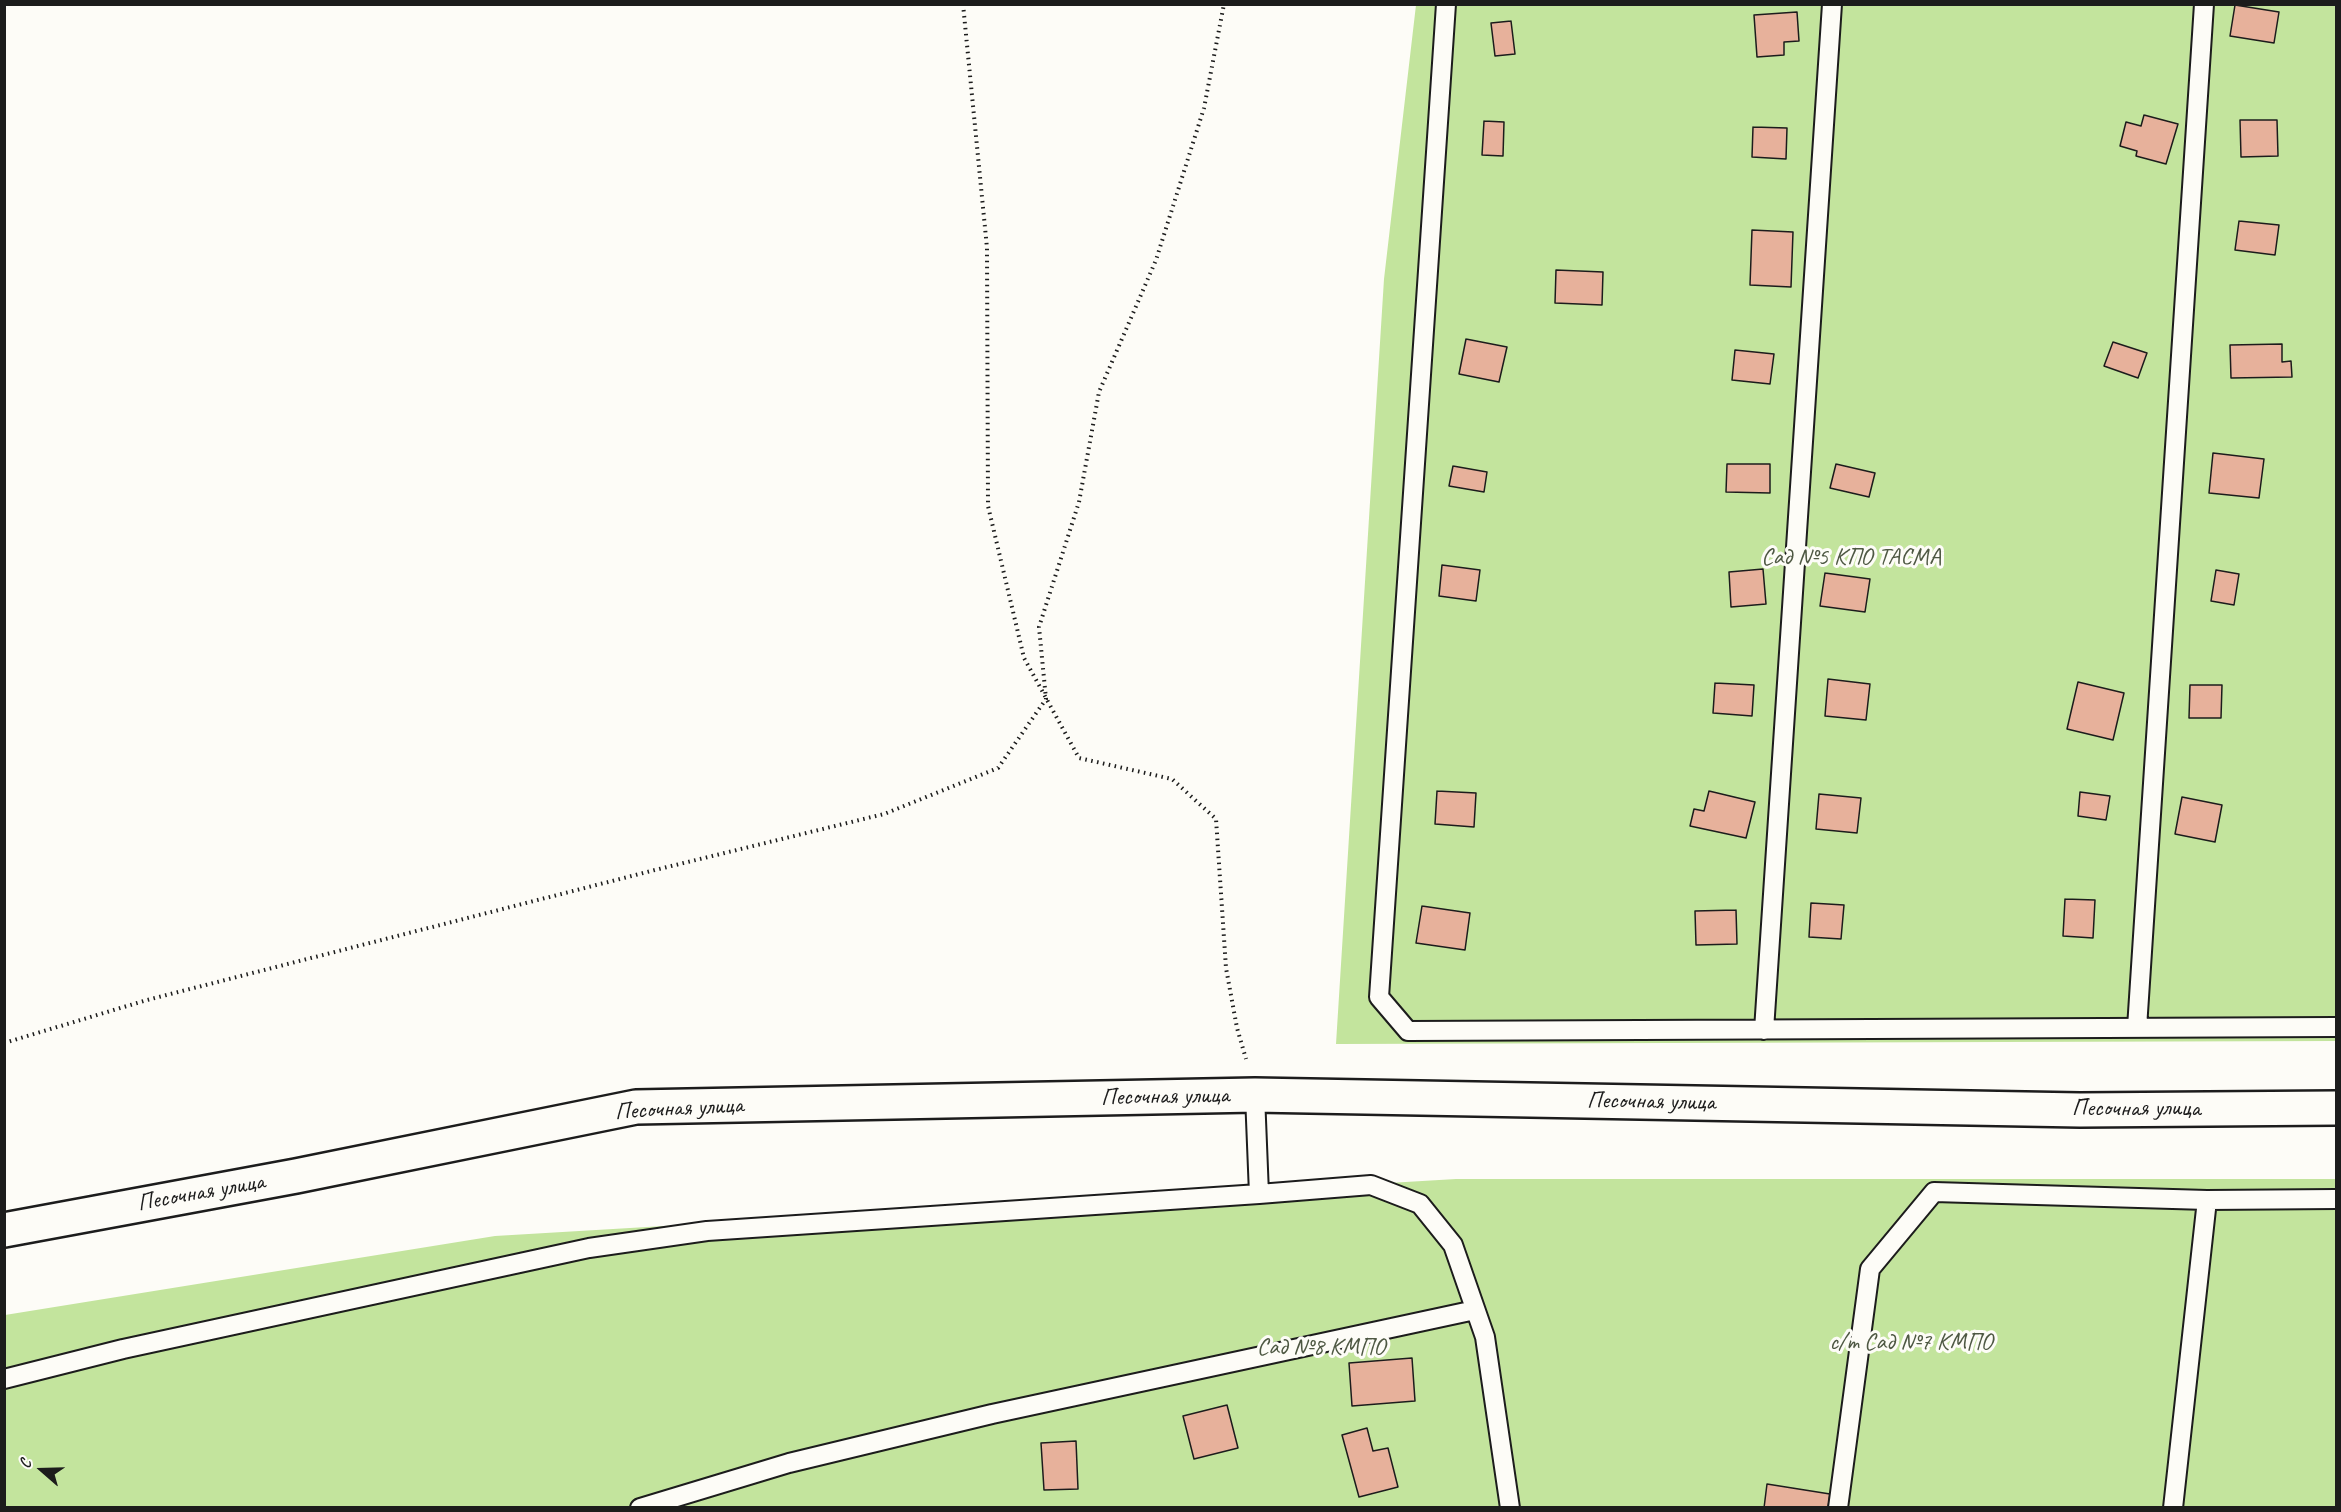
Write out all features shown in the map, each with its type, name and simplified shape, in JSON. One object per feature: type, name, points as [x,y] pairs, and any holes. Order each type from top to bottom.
[{"type":"main road","name":"Песочная улица","points":[[4,1230],[308,1173],[636,1107],[1255,1095],[2080,1110],[2337,1108]]},
{"type":"lane","points":[[1446,4],[1379,997],[1408,1031],[2337,1027]]},
{"type":"lane","points":[[1764,1030],[1832,4]]},
{"type":"lane","points":[[2137,1028],[2204,4]]},
{"type":"lane","points":[[1255,1095],[1259,1194]]},
{"type":"lane","points":[[4,1379],[123,1349],[601,1246],[707,1231],[1371,1185],[1420,1204],[1453,1245],[1485,1338],[1510,1508]]},
{"type":"lane","points":[[1838,1508],[1870,1269],[1934,1192],[2207,1200],[2337,1200]]},
{"type":"lane","points":[[2173,1508],[2207,1200]]},
{"type":"lane","points":[[640,1508],[789,1463],[992,1414],[1475,1310]]},
{"type":"path","points":[[963,4],[987,248],[988,506],[1024,658],[1079,758],[1172,779],[1216,819],[1226,968],[1237,1028],[1255,1095]]},
{"type":"path","points":[[4,1043],[159,997],[884,814],[998,768],[1046,699],[1039,627],[1079,502],[1099,392],[1156,260],[1204,108],[1224,4]]},
{"type":"green space","name":"Сад №5 КПО ТАСМА","points":[[1416,5],[2336,5],[2336,1041],[1336,1044],[1384,279]]},
{"type":"green space","points":[[1456,1179],[2336,1179],[2336,1507],[5,1508],[5,1315],[495,1236]]},
{"type":"building","points":[[2235,5],[2279,12],[2274,43],[2230,36]]},
{"type":"building","points":[[1797,12],[1799,41],[1784,42],[1784,55],[1757,57],[1754,15]]},
{"type":"building","points":[[1511,21],[1515,54],[1495,56],[1491,23]]},
{"type":"building","points":[[2144,115],[2178,124],[2166,164],[2136,156],[2137,151],[2120,146],[2126,122],[2141,126]]},
{"type":"building","points":[[2240,120],[2277,120],[2278,156],[2241,157]]},
{"type":"building","points":[[1484,121],[1504,122],[1503,156],[1482,155]]},
{"type":"building","points":[[1753,127],[1787,128],[1786,159],[1752,157]]},
{"type":"building","points":[[2239,221],[2279,225],[2275,255],[2235,250]]},
{"type":"building","points":[[1752,230],[1793,232],[1791,287],[1750,285]]},
{"type":"building","points":[[1556,270],[1603,272],[1602,305],[1555,303]]},
{"type":"building","points":[[1466,339],[1507,347],[1499,382],[1459,374]]},
{"type":"building","points":[[2113,342],[2147,353],[2138,378],[2104,366]]},
{"type":"building","points":[[2282,344],[2282,362],[2291,361],[2292,377],[2231,378],[2230,345]]},
{"type":"building","points":[[1735,350],[1774,354],[1770,384],[1732,380]]},
{"type":"building","points":[[2213,453],[2264,459],[2259,498],[2209,493]]},
{"type":"building","points":[[1727,464],[1770,464],[1770,493],[1726,492]]},
{"type":"building","points":[[1836,464],[1875,473],[1869,497],[1830,488]]},
{"type":"building","points":[[1453,466],[1487,472],[1484,492],[1449,486]]},
{"type":"building","points":[[1442,565],[1480,570],[1476,601],[1439,596]]},
{"type":"building","points":[[1763,569],[1766,604],[1731,607],[1729,572]]},
{"type":"building","points":[[2216,570],[2239,574],[2234,605],[2211,601]]},
{"type":"building","points":[[1825,573],[1870,579],[1865,612],[1820,606]]},
{"type":"building","points":[[1828,679],[1870,684],[1866,720],[1825,716]]},
{"type":"building","points":[[2078,682],[2124,693],[2113,740],[2067,729]]},
{"type":"building","points":[[1715,683],[1754,685],[1752,716],[1713,713]]},
{"type":"building","points":[[2190,685],[2222,685],[2221,718],[2189,718]]},
{"type":"building","points":[[1437,791],[1476,793],[1474,827],[1435,824]]},
{"type":"building","points":[[1709,791],[1755,802],[1746,838],[1690,826],[1694,809],[1704,811]]},
{"type":"building","points":[[2080,792],[2110,796],[2106,820],[2078,816]]},
{"type":"building","points":[[1819,794],[1861,798],[1857,833],[1816,829]]},
{"type":"building","points":[[2182,797],[2222,805],[2215,842],[2175,834]]},
{"type":"building","points":[[2065,899],[2095,900],[2093,938],[2063,936]]},
{"type":"building","points":[[1811,903],[1844,905],[1841,939],[1809,937]]},
{"type":"building","points":[[1422,906],[1470,913],[1465,950],[1416,943]]},
{"type":"building","points":[[1736,910],[1737,944],[1696,945],[1695,911]]},
{"type":"building","points":[[1412,1358],[1415,1401],[1352,1406],[1349,1363]]},
{"type":"building","points":[[1227,1405],[1238,1448],[1194,1459],[1183,1416]]},
{"type":"building","points":[[1367,1428],[1373,1451],[1388,1448],[1398,1487],[1359,1497],[1342,1435]]},
{"type":"building","points":[[1076,1441],[1078,1489],[1044,1490],[1041,1443]]},
{"type":"building","points":[[1767,1484],[1830,1494],[1828,1508],[1764,1508]]},
{"type":"park label","name":"с/т Сад №7 КМПО","points":[[1911,1343]]},
{"type":"park label","name":"Сад №8 КМПО","points":[[1321,1348]]}]
